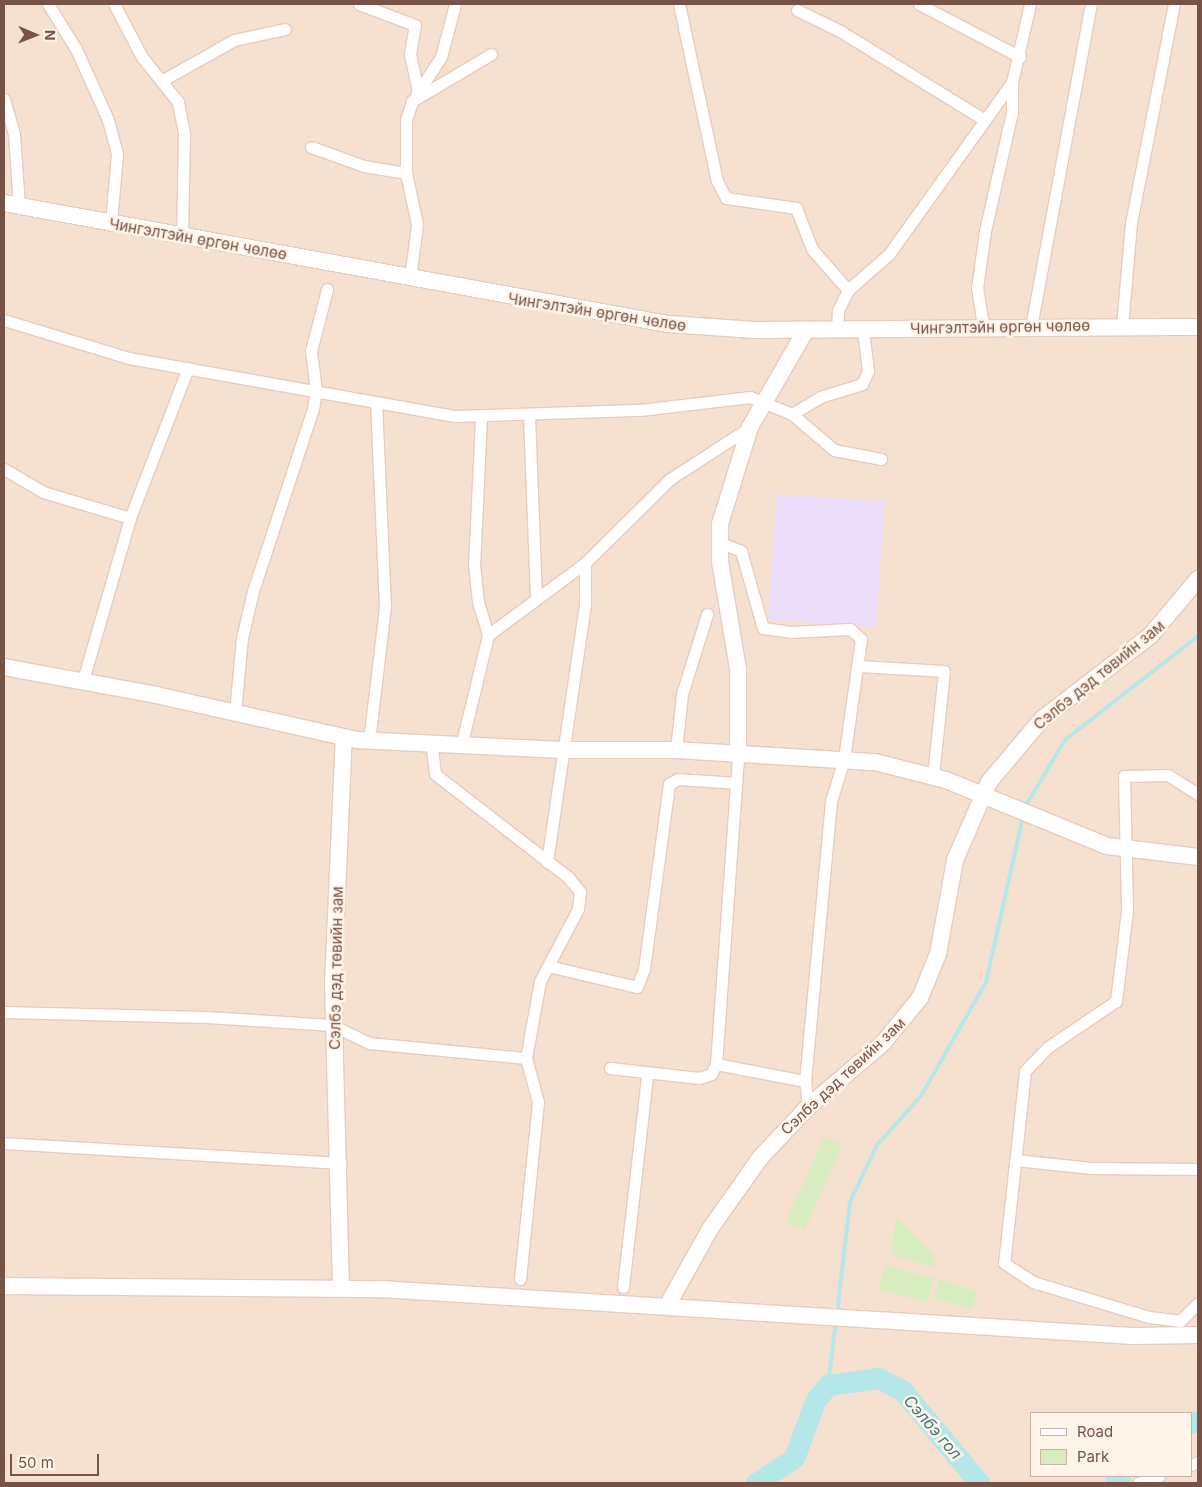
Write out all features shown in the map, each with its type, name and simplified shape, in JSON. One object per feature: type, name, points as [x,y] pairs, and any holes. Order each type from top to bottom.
[{"type":"street","points":[[48,4],[76,50],[108,120],[117,154],[111,223]]},
{"type":"street","points":[[114,4],[161,81],[178,102],[184,134],[182,236]]},
{"type":"street","points":[[359,4],[414,25],[410,54],[415,97]]},
{"type":"street","points":[[410,279],[417,224],[406,173],[406,120],[415,97],[441,57],[455,4]]},
{"type":"street","points":[[679,4],[718,181],[726,198],[796,208],[812,249],[848,290]]},
{"type":"street","points":[[919,4],[1020,57]]},
{"type":"street","points":[[983,325],[977,288],[1012,112],[1012,82],[1020,57],[1030,4]]},
{"type":"street","points":[[1030,327],[1091,4]]},
{"type":"street","points":[[1122,326],[1131,223],[1174,4]]},
{"type":"street","points":[[797,10],[840,31],[983,119]]},
{"type":"street","points":[[161,81],[234,40],[285,28]]},
{"type":"street","points":[[415,97],[491,54]]},
{"type":"street","points":[[837,330],[838,310],[848,290],[889,254],[983,119],[1012,82]]},
{"type":"street","points":[[4,99],[14,134],[11,204]]},
{"type":"street","points":[[311,147],[364,166],[406,173]]},
{"type":"street","name":"Чингэлтэйн өргөн чөлөө","points":[[11,204],[646,322],[806,330],[863,330],[983,325],[1030,327],[1198,327]]},
{"type":"street","points":[[235,713],[242,638],[253,591],[316,391],[311,350],[327,290]]},
{"type":"street","points":[[4,320],[129,358],[316,391],[376,404],[481,418],[664,408],[745,397],[764,400],[792,414],[834,450],[881,459]]},
{"type":"street","points":[[610,1068],[647,1076],[699,1078],[711,1074],[716,1064],[738,754],[737,662],[719,542],[724,502],[750,427],[806,330]]},
{"type":"street","points":[[792,414],[864,381],[868,371],[863,330]]},
{"type":"street","points":[[83,680],[130,518],[188,368]]},
{"type":"street","points":[[369,741],[385,607],[376,404]]},
{"type":"street","points":[[529,416],[536,595]]},
{"type":"street","points":[[462,742],[488,635],[478,602],[474,564],[481,418]]},
{"type":"street","points":[[488,635],[536,595],[585,563],[649,496],[750,427]]},
{"type":"street","points":[[4,469],[43,492],[130,518]]},
{"type":"street","points":[[719,542],[742,551],[762,627],[791,632],[850,629],[860,639],[860,666],[844,759],[831,801],[805,1081],[808,1107]]},
{"type":"street","points":[[547,862],[585,604],[585,563]]},
{"type":"street","name":"Сэлбэ дэд төвийн зам","points":[[667,1306],[729,1198],[808,1107],[883,1043],[920,998],[938,954],[955,860],[981,795],[1042,719],[1152,635],[1198,579]]},
{"type":"street","points":[[676,750],[682,694],[707,614]]},
{"type":"street","points":[[860,666],[944,671],[932,775]]},
{"type":"street","points":[[4,667],[83,680],[344,738],[369,741],[462,742],[562,750],[676,750],[844,759],[932,775],[1055,827],[1126,850],[1198,858]]},
{"type":"street","name":"Сэлбэ дэд төвийн зам","points":[[341,1288],[340,1163],[332,1025],[344,738]]},
{"type":"street","points":[[430,741],[435,774],[568,877],[581,898],[548,966],[535,999],[526,1058],[538,1102],[520,1279]]},
{"type":"street","points":[[1198,794],[1167,775],[1124,776],[1127,911],[1116,1000],[1048,1047],[1025,1070],[1004,1263],[1033,1282],[1149,1317],[1180,1321],[1198,1303]]},
{"type":"street","points":[[548,966],[637,987],[644,969],[669,784],[678,779],[736,783]]},
{"type":"street","points":[[4,1012],[207,1017],[332,1025],[369,1043],[526,1058]]},
{"type":"street","points":[[716,1064],[805,1081]]},
{"type":"street","points":[[623,1287],[647,1076]]},
{"type":"street","points":[[4,1143],[340,1163]]},
{"type":"street","points":[[1016,1160],[1099,1168],[1198,1169]]},
{"type":"street","points":[[4,1286],[341,1288],[735,1310],[1133,1336],[1198,1335]]},
{"type":"street","points":[[1138,1483],[1156,1477]]},
{"type":"shaded area","points":[[4,4],[1198,4],[1198,1483],[4,1483]]},
{"type":"shaded area","points":[[777,494],[885,502],[876,627],[768,620]]},
{"type":"green space","points":[[824,1137],[842,1145],[804,1230],[786,1222]]},
{"type":"green space","points":[[897,1217],[936,1258],[932,1267],[896,1256],[891,1248]]},
{"type":"green space","points":[[885,1265],[933,1278],[927,1302],[879,1289]]},
{"type":"green space","points":[[939,1280],[977,1291],[972,1309],[934,1298]]},
{"type":"waterway","points":[[1025,807],[1065,740],[1198,636]]},
{"type":"waterway","points":[[837,1314],[850,1202],[877,1145],[921,1096],[986,982],[1023,816]]},
{"type":"waterway","points":[[828,1385],[836,1321]]},
{"type":"waterway","name":"Сэлбэ гол","points":[[756,1483],[794,1458],[815,1401],[828,1385],[878,1378],[903,1391],[979,1483]]},
{"type":"waterway","name":"Сэлбэ гол","points":[[1192,1422],[1198,1421]]},
{"type":"waterway","name":"Сэлбэ гол","points":[[1115,1483],[1119,1477]]}]
